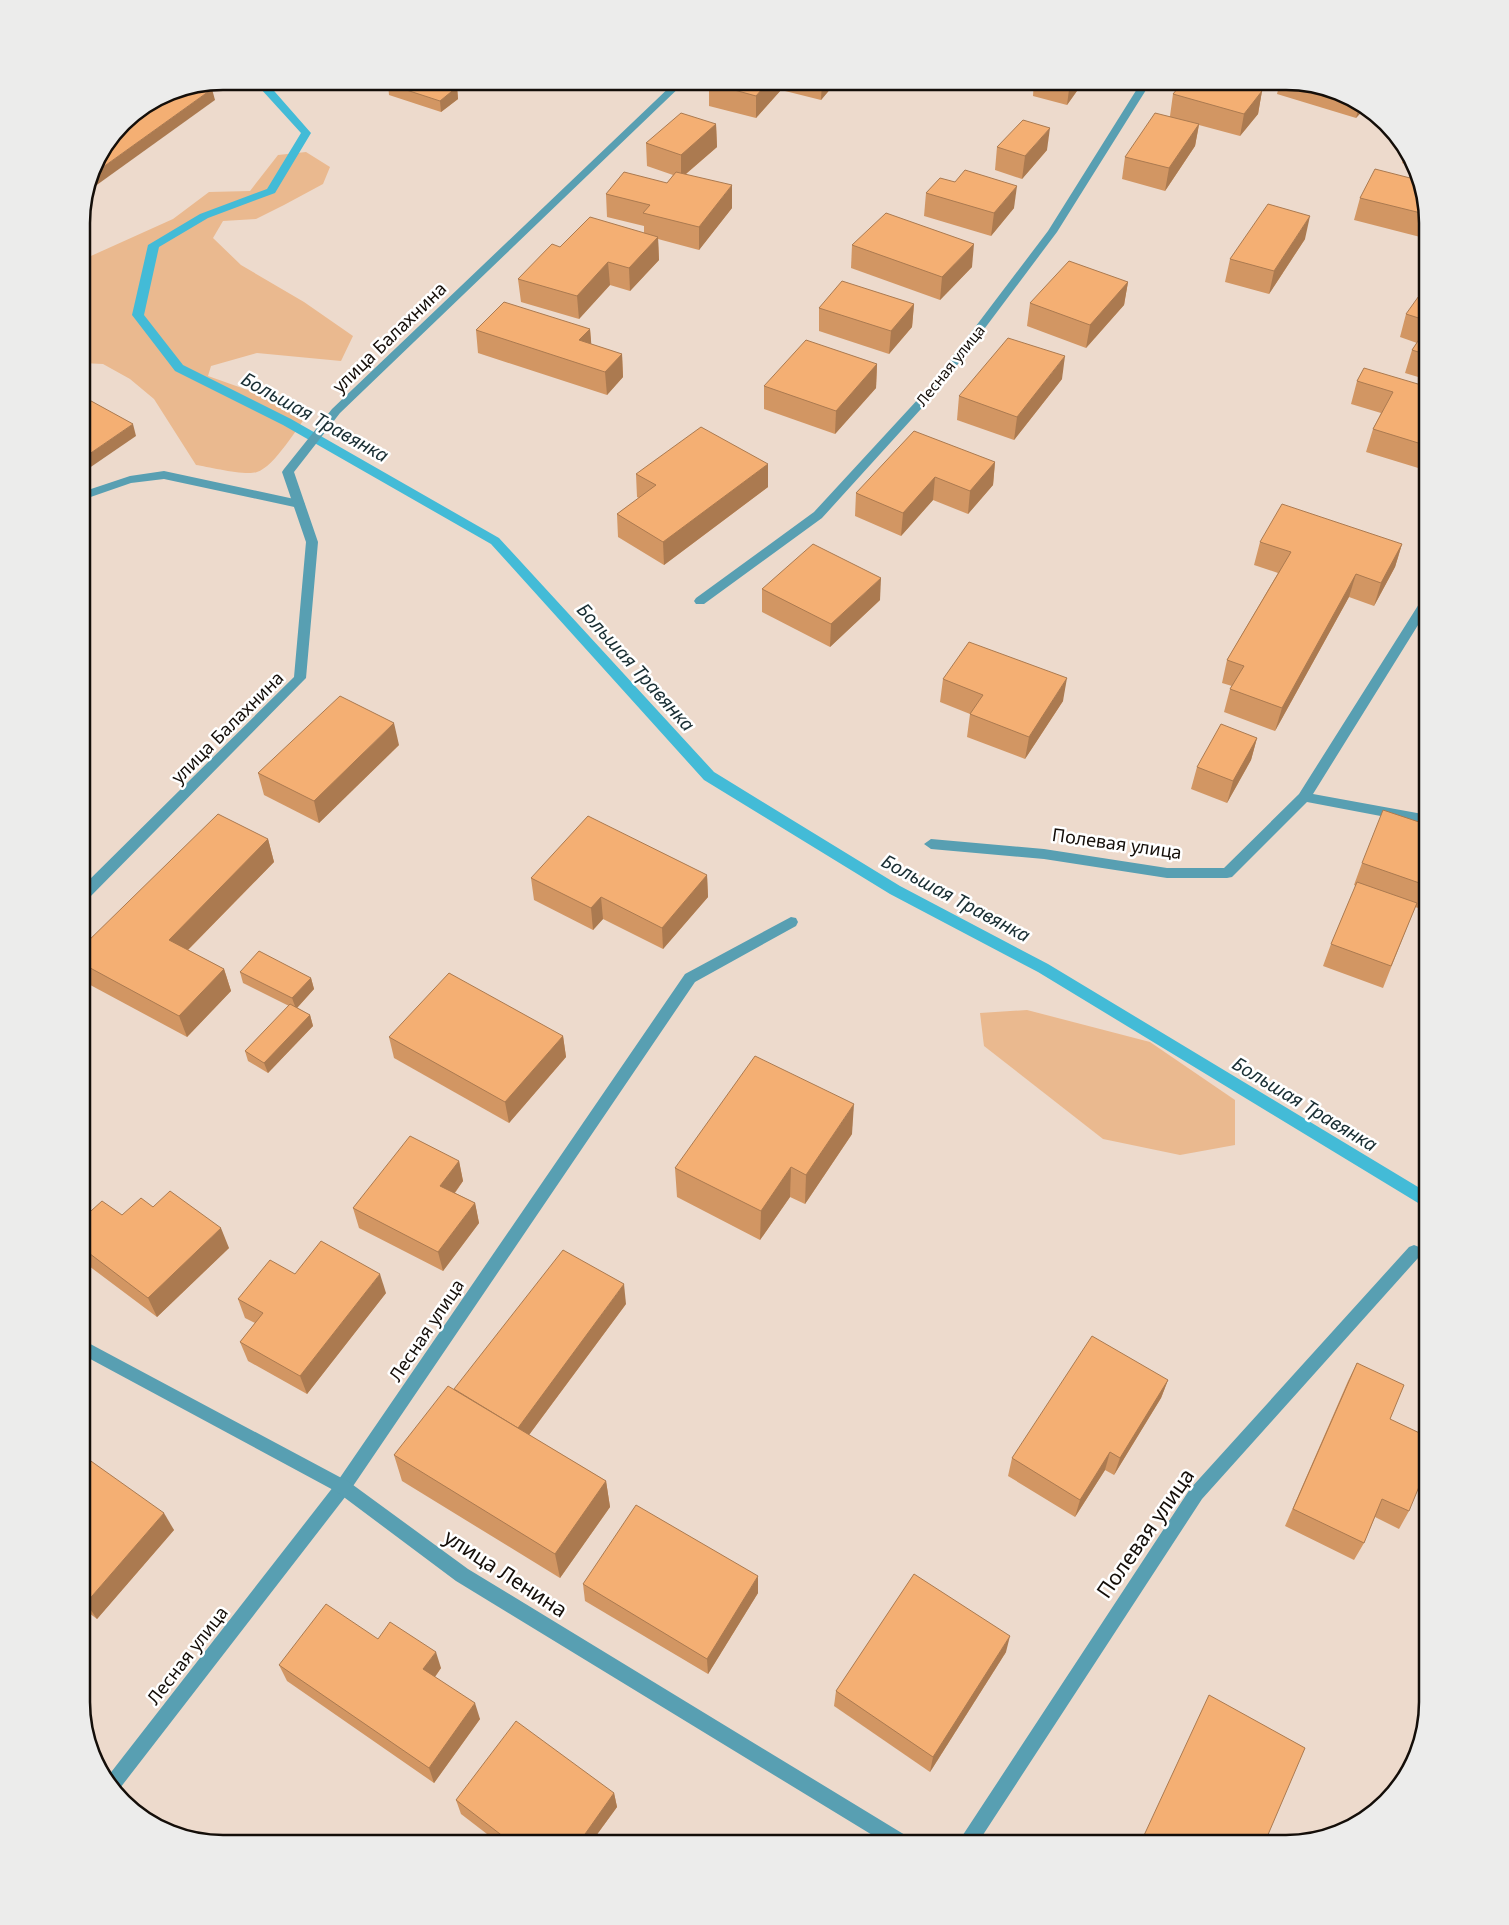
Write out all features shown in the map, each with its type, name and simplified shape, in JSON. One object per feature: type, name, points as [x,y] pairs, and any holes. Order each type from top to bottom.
[{"type":"street","name":"улица Балахнина","points":[[90,889],[300,678],[312,542],[288,472],[303,451],[336,411],[673,90]]},
{"type":"street","name":"Лесная улица","points":[[700,601],[818,515],[936,386],[1052,232],[1141,90]]},
{"type":"street","name":"Полевая улица","points":[[931,844],[1044,854],[1167,873],[1227,873],[1304,797],[1419,613]]},
{"type":"street","points":[[1304,797],[1419,818]]},
{"type":"street","name":"Лесная улица","points":[[115,1781],[343,1487],[690,978],[791,922]]},
{"type":"street","name":"Полевая улица","points":[[972,1835],[1196,1494],[1414,1252]]},
{"type":"street","name":"улица Ленина","points":[[90,1351],[343,1487],[462,1575],[889,1835]]},
{"type":"lane","points":[[90,493],[130,480],[164,475],[299,504]]},
{"type":"shaded area","points":[[306,152],[330,167],[323,184],[256,219],[223,221],[213,238],[241,265],[304,302],[353,336],[341,361],[257,353],[211,366],[208,376],[309,412],[278,455],[264,469],[251,473],[196,465],[154,399],[130,379],[103,364],[90,363],[90,256],[173,219],[209,192],[250,191],[278,155]]},
{"type":"shaded area","points":[[1027,1010],[1150,1042],[1235,1100],[1235,1145],[1180,1155],[1103,1139],[984,1046],[980,1013]]},
{"type":"building","points":[[406,90],[453,90],[440,101]]},
{"type":"building","points":[[734,90],[761,90],[756,96]]},
{"type":"building","points":[[1176,90],[1262,91],[1244,114],[1173,94]]},
{"type":"building","points":[[209,91],[102,168],[117,142],[135,123],[149,112],[180,97]]},
{"type":"building","points":[[681,113],[716,124],[681,155],[646,143]]},
{"type":"building","points":[[1155,113],[1199,124],[1169,168],[1125,157]]},
{"type":"building","points":[[1023,120],[1050,128],[1025,156],[997,147]]},
{"type":"building","points":[[1375,169],[1411,178],[1418,212],[1360,198]]},
{"type":"building","points":[[965,170],[1017,186],[994,213],[926,193],[940,178],[955,182]]},
{"type":"building","points":[[624,172],[667,183],[676,172],[732,185],[699,227],[643,213],[650,205],[606,194]]},
{"type":"building","points":[[1268,204],[1310,216],[1274,271],[1230,259]]},
{"type":"building","points":[[886,213],[974,244],[942,277],[852,245]]},
{"type":"building","points":[[590,217],[658,237],[629,268],[608,262],[577,296],[518,279],[552,244],[560,247]]},
{"type":"building","points":[[1069,261],[1128,282],[1090,325],[1030,303]]},
{"type":"building","points":[[842,281],[914,304],[891,331],[819,308]]},
{"type":"building","points":[[1419,296],[1419,318],[1406,314]]},
{"type":"building","points":[[504,302],[590,329],[579,340],[622,354],[605,372],[476,330]]},
{"type":"building","points":[[1008,338],[1065,356],[1017,417],[959,396]]},
{"type":"building","points":[[806,340],[877,364],[836,411],[764,386]]},
{"type":"building","points":[[1419,340],[1419,352],[1412,350]]},
{"type":"building","points":[[1364,368],[1419,384],[1419,443],[1373,429],[1393,392],[1357,381]]},
{"type":"building","points":[[90,400],[133,424],[90,454]]},
{"type":"building","points":[[701,427],[768,464],[663,542],[617,514],[656,485],[636,474]]},
{"type":"building","points":[[914,431],[995,462],[970,491],[935,477],[903,513],[856,493]]},
{"type":"building","points":[[1282,504],[1402,544],[1381,583],[1356,574],[1282,708],[1230,689],[1244,666],[1227,660],[1291,552],[1260,542]]},
{"type":"building","points":[[813,544],[881,578],[831,624],[762,589]]},
{"type":"building","points":[[969,642],[1067,678],[1029,737],[970,714],[983,695],[943,679]]},
{"type":"building","points":[[340,696],[394,723],[314,801],[258,773]]},
{"type":"building","points":[[1221,724],[1257,738],[1233,781],[1197,767]]},
{"type":"building","points":[[1383,810],[1419,822],[1419,883],[1362,863]]},
{"type":"building","points":[[218,814],[268,839],[169,940],[224,969],[179,1016],[90,968],[90,939]]},
{"type":"building","points":[[588,816],[707,875],[662,928],[601,897],[591,908],[531,878]]},
{"type":"building","points":[[1357,882],[1417,903],[1391,966],[1331,944]]},
{"type":"building","points":[[259,951],[311,978],[292,998],[240,972]]},
{"type":"building","points":[[449,973],[563,1036],[505,1102],[389,1037]]},
{"type":"building","points":[[290,1004],[310,1015],[264,1063],[245,1051]]},
{"type":"building","points":[[755,1056],[854,1104],[806,1175],[791,1167],[761,1211],[675,1168]]},
{"type":"building","points":[[410,1136],[459,1161],[440,1186],[475,1203],[438,1252],[353,1208]]},
{"type":"building","points":[[170,1191],[221,1228],[148,1298],[90,1254],[90,1212],[102,1201],[122,1215],[141,1198],[153,1207]]},
{"type":"building","points":[[321,1241],[380,1274],[300,1376],[240,1342],[263,1313],[238,1299],[270,1260],[295,1274]]},
{"type":"building","points":[[563,1250],[624,1284],[518,1428],[454,1389]]},
{"type":"building","points":[[1092,1336],[1168,1380],[1120,1458],[1110,1452],[1080,1500],[1012,1458]]},
{"type":"building","points":[[1357,1363],[1404,1385],[1390,1419],[1419,1433],[1419,1487],[1409,1511],[1382,1499],[1364,1543],[1293,1509]]},
{"type":"building","points":[[448,1386],[606,1481],[555,1554],[394,1455]]},
{"type":"building","points":[[90,1460],[164,1513],[90,1598]]},
{"type":"building","points":[[636,1505],[758,1576],[707,1659],[583,1584]]},
{"type":"building","points":[[914,1574],[1010,1636],[933,1757],[836,1691]]},
{"type":"building","points":[[326,1604],[378,1639],[390,1622],[436,1652],[423,1669],[475,1703],[429,1768],[279,1665]]},
{"type":"building","points":[[1209,1695],[1305,1748],[1268,1835],[1144,1835]]},
{"type":"building","points":[[516,1721],[614,1793],[584,1835],[501,1835],[456,1800]]},
{"type":"waterway","name":"Большая Травянка","points":[[268,90],[306,133],[271,191],[204,216],[154,245],[138,315],[179,368],[287,422],[495,541],[709,776],[895,890],[1043,968],[1419,1197]]}]
